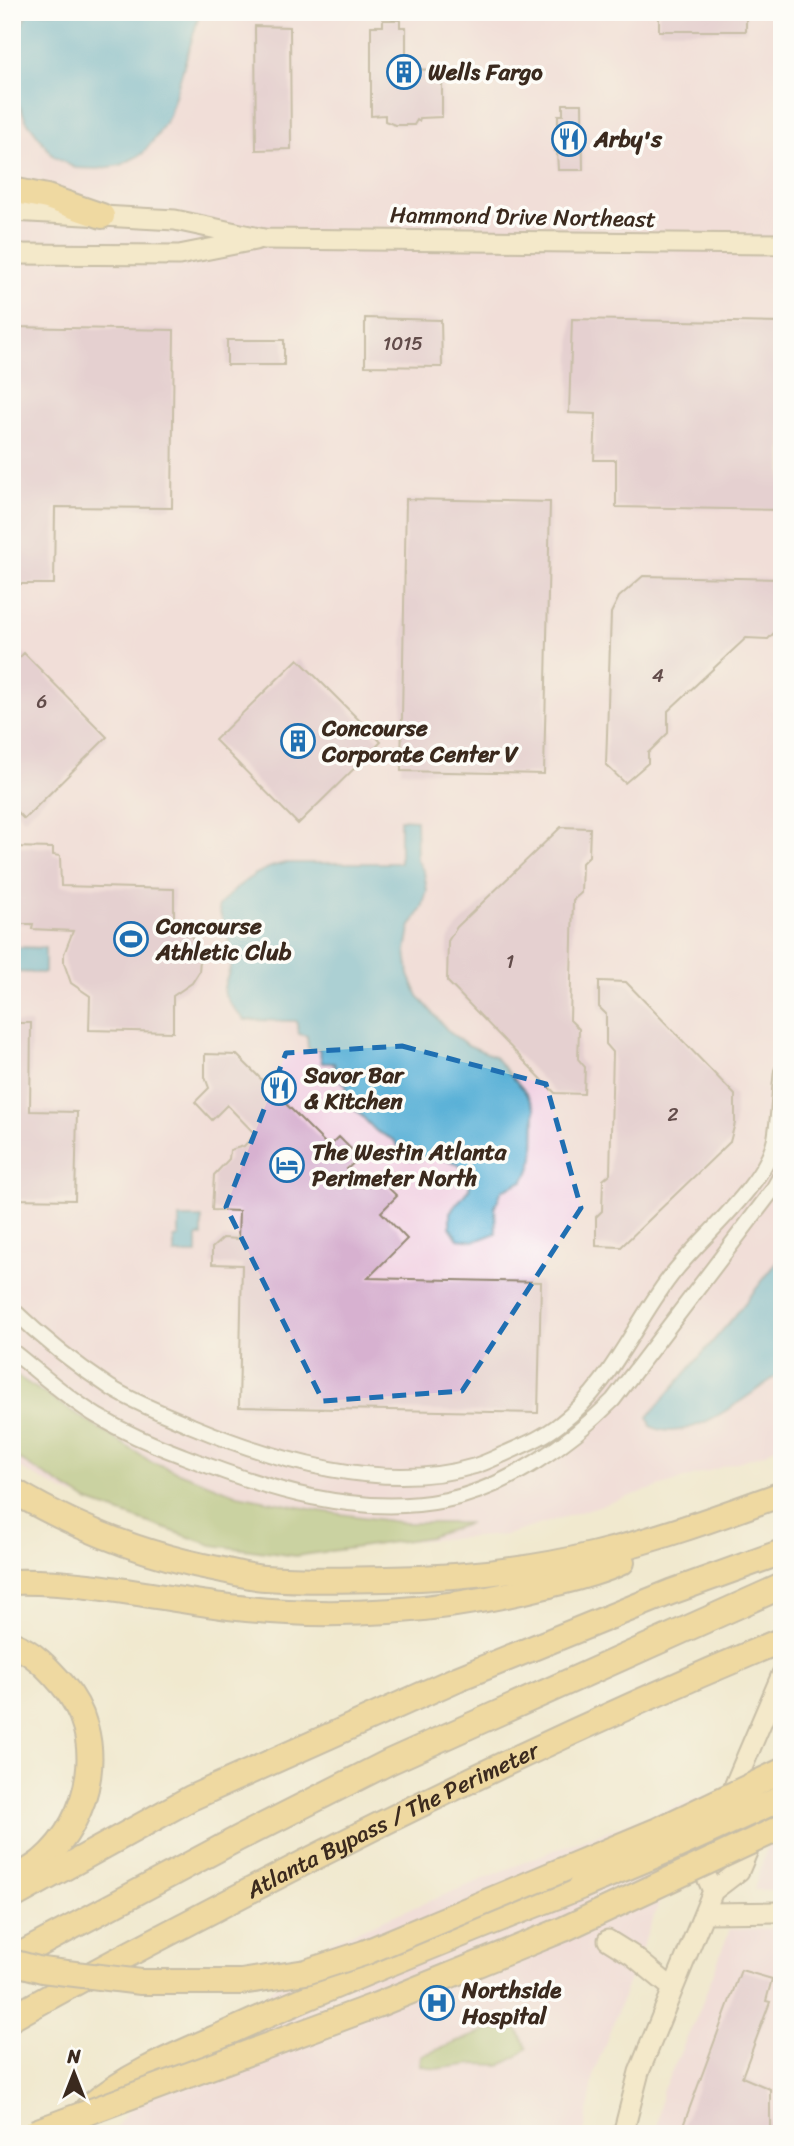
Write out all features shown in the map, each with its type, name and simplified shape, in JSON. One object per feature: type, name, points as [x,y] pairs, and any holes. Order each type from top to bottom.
[{"type":"highway","points":[[12,190],[56,199],[102,216]]},
{"type":"highway","points":[[12,1490],[83,1529],[131,1547],[187,1563],[262,1578],[331,1580],[418,1579],[505,1572],[595,1555],[699,1525],[782,1494]]},
{"type":"highway","points":[[12,1582],[85,1587],[233,1608],[350,1612],[475,1603],[569,1580],[613,1566],[699,1525]]},
{"type":"highway","points":[[12,1897],[191,1798],[459,1678],[659,1597],[782,1552]]},
{"type":"highway","points":[[12,1960],[215,1850],[389,1762],[782,1586]]},
{"type":"highway","name":"Atlanta Bypass / The Perimeter","points":[[12,2018],[128,1954],[421,1803],[641,1700],[775,1642]]},
{"type":"highway","points":[[12,1644],[46,1665],[71,1693],[81,1710],[90,1750],[90,1779],[80,1811],[65,1836],[42,1861],[12,1881]]},
{"type":"highway","points":[[12,1960],[42,1970],[141,1982],[241,1982],[306,1972],[364,1953],[658,1830],[782,1771]]},
{"type":"highway","points":[[61,2134],[97,2100],[125,2082],[182,2054],[380,1966],[580,1887],[782,1798]]},
{"type":"highway","points":[[31,2134],[377,2005],[565,1929],[782,1827]]},
{"type":"main road","name":"Hammond Drive Northeast","points":[[12,211],[175,220],[264,239]]},
{"type":"main road","name":"Hammond Drive Northeast","points":[[12,254],[179,255],[264,239],[782,244]]},
{"type":"main road","points":[[713,1891],[701,1864],[782,1674]]},
{"type":"main road","points":[[623,2134],[639,2072],[713,1891],[739,1871],[782,1771]]},
{"type":"main road","points":[[705,1913],[782,1912]]},
{"type":"main road","points":[[608,1940],[632,1955],[672,1988]]},
{"type":"street","points":[[12,1309],[113,1388],[156,1411],[270,1454],[342,1471],[379,1475],[446,1472],[475,1466],[531,1443],[558,1426],[598,1388],[672,1275],[735,1204],[766,1161],[775,1141],[782,1071]]},
{"type":"street","points":[[12,1352],[96,1415],[132,1435],[234,1476],[337,1502],[413,1505],[449,1500],[513,1475],[570,1439],[613,1401],[772,1191],[782,1173]]},
{"type":"highlighted area","points":[[402,1046],[546,1084],[581,1208],[462,1391],[323,1401],[226,1207],[286,1053]]},
{"type":"shaded area","points":[[12,12],[782,12],[782,1445],[763,1454],[507,1535],[353,1545],[70,1495],[12,1464]]},
{"type":"shaded area","name":"Northside Hospital","points":[[707,1795],[693,1835],[659,1903],[595,2070],[584,2134],[111,2134],[137,2098],[331,1941],[559,1848]]},
{"type":"shaded area","points":[[782,1797],[782,1890],[754,1890]]},
{"type":"shaded area","points":[[782,1928],[782,2134],[656,2134],[662,2092],[698,2014],[730,1929]]},
{"type":"green space","points":[[12,1373],[150,1461],[238,1495],[320,1511],[405,1523],[470,1523],[430,1537],[296,1556],[212,1545],[89,1502],[12,1455]]},
{"type":"green space","points":[[488,2030],[518,2030],[527,2048],[501,2065],[475,2064],[435,2069],[420,2065],[421,2056]]},
{"type":"water","points":[[28,12],[200,12],[169,116],[142,154],[121,165],[98,169],[75,168],[54,157],[26,120],[12,87],[12,47]]},
{"type":"water","points":[[400,819],[416,820],[417,860],[424,872],[427,891],[422,908],[410,928],[406,951],[409,975],[418,996],[449,1032],[468,1045],[494,1056],[523,1089],[535,1108],[534,1158],[529,1172],[523,1181],[502,1190],[495,1206],[496,1233],[475,1241],[458,1239],[450,1227],[450,1212],[469,1189],[471,1179],[467,1171],[440,1157],[411,1160],[404,1156],[394,1140],[376,1131],[348,1102],[346,1085],[336,1075],[334,1063],[322,1063],[319,1049],[308,1049],[307,1036],[299,1034],[296,1021],[245,1020],[233,1008],[224,991],[231,963],[231,950],[218,907],[233,892],[248,879],[285,863],[400,863]]},
{"type":"water","points":[[12,931],[17,931],[17,947],[45,948],[45,973],[12,972]]},
{"type":"water","points":[[179,1218],[202,1218],[202,1236],[197,1236],[197,1254],[174,1254],[174,1238],[179,1237]]},
{"type":"water","points":[[782,1256],[782,1372],[737,1404],[701,1424],[683,1430],[666,1431],[651,1426],[648,1417]]},
{"type":"building","points":[[659,12],[746,12],[746,31],[659,31]]},
{"type":"building","name":"Wells Fargo","points":[[383,20],[400,20],[400,27],[406,27],[406,69],[438,70],[438,74],[442,74],[442,117],[420,118],[414,125],[395,125],[385,121],[385,115],[371,116],[371,26],[383,26]]},
{"type":"building","points":[[255,26],[290,27],[291,149],[256,150]]},
{"type":"building","name":"Arby's","points":[[563,104],[582,104],[583,170],[558,170],[555,151],[556,127],[558,115],[563,115]]},
{"type":"building","points":[[365,318],[441,320],[442,367],[365,366]]},
{"type":"building","points":[[572,319],[782,323],[782,510],[616,507],[616,460],[594,460],[596,414],[569,413]]},
{"type":"building","points":[[12,327],[174,330],[172,508],[55,507],[54,584],[12,584]]},
{"type":"building","points":[[227,340],[284,340],[284,365],[227,365]]},
{"type":"building","points":[[406,499],[550,502],[544,774],[401,771]]},
{"type":"building","points":[[643,576],[782,579],[782,625],[768,639],[746,638],[668,711],[668,733],[648,753],[648,763],[625,783],[606,765],[611,613],[619,597]]},
{"type":"building","points":[[24,653],[107,737],[24,819],[12,807],[12,665]]},
{"type":"building","name":"Concourse Corporate Center V","points":[[298,659],[381,742],[298,824],[215,740]]},
{"type":"building","points":[[561,827],[590,828],[589,856],[582,863],[581,893],[573,900],[570,1020],[579,1029],[578,1059],[585,1067],[584,1094],[555,1093],[447,981],[448,941],[457,927]]},
{"type":"building","name":"Concourse Athletic Club","points":[[12,847],[53,848],[53,855],[60,856],[61,886],[174,889],[174,927],[191,936],[198,948],[200,959],[199,972],[192,983],[173,996],[173,1032],[89,1030],[90,996],[71,983],[64,963],[64,954],[73,931],[32,929],[33,924],[12,924]]},
{"type":"building","points":[[599,981],[626,982],[735,1095],[735,1123],[730,1142],[621,1247],[596,1246],[596,1217],[602,1211],[603,1180],[610,1174],[613,1052],[606,1044],[606,1014],[599,1007]]},
{"type":"building","points":[[12,1023],[31,1023],[30,1111],[77,1112],[75,1200],[12,1199]]},
{"type":"building","points":[[205,1054],[237,1055],[329,1147],[339,1137],[355,1153],[352,1157],[356,1161],[347,1169],[364,1187],[372,1179],[377,1183],[380,1180],[397,1196],[381,1212],[407,1239],[368,1278],[541,1282],[538,1413],[239,1407],[242,1265],[212,1264],[212,1248],[223,1238],[238,1239],[239,1211],[212,1210],[214,1175],[229,1159],[230,1150],[244,1146],[255,1134],[227,1105],[212,1120],[195,1102],[209,1088],[205,1077]]},
{"type":"building","points":[[741,1970],[772,1979],[766,2001],[770,2002],[742,2077],[770,2089],[770,2134],[680,2134]]},
{"type":"place","name":"Wells Fargo","points":[[404,72]]},
{"type":"place","name":"Arby's","points":[[569,139]]},
{"type":"place","name":"Concourse Corporate Center V","points":[[298,741]]},
{"type":"place","name":"Concourse Athletic Club","points":[[131,939]]},
{"type":"place","name":"Savor Bar & Kitchen","points":[[279,1088]]},
{"type":"place","name":"The Westin Atlanta Perimeter North","points":[[287,1165]]},
{"type":"place","name":"Northside Hospital","points":[[437,2003]]}]
